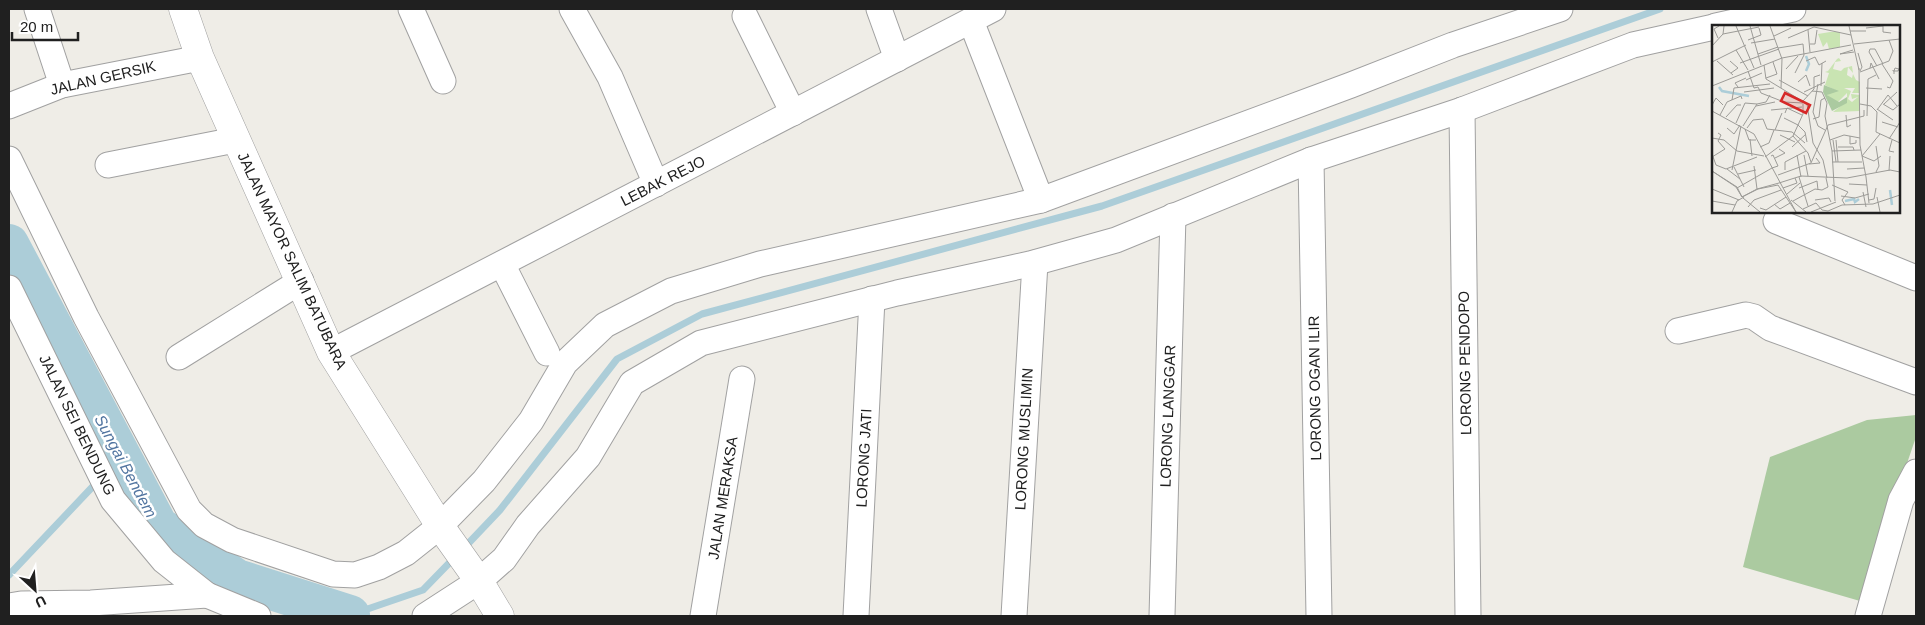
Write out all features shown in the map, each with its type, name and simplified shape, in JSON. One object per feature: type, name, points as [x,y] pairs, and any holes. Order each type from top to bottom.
[{"type":"street","points":[[37,9],[62,85]]},
{"type":"street","name":"JALAN MAYOR SALIM BATUBARA","points":[[183,9],[200,58],[235,140],[301,281],[331,352],[443,531],[475,575]]},
{"type":"street","points":[[411,9],[443,81]]},
{"type":"street","points":[[572,9],[610,78],[656,184]]},
{"type":"street","points":[[879,9],[897,59]]},
{"type":"street","name":"LEBAK REJO","points":[[331,352],[993,9]]},
{"type":"street","points":[[9,159],[90,326],[189,510],[204,525],[232,540],[333,574],[355,575],[379,567],[443,531],[531,421],[565,363],[605,324],[671,291],[760,264],[1042,200],[1351,85],[1453,44],[1560,9]]},
{"type":"street","points":[[1718,25],[1761,12],[1793,9]]},
{"type":"street","points":[[745,16],[793,113]]},
{"type":"street","points":[[971,20],[1042,200]]},
{"type":"street","points":[[425,616],[475,575],[504,559],[528,526],[588,457],[632,383],[701,343],[872,299],[1035,263],[1116,240],[1311,160],[1462,110],[1633,46],[1712,27]]},
{"type":"street","name":"JALAN GERSIK","points":[[9,106],[62,85],[200,58]]},
{"type":"street","name":"LORONG PENDOPO","points":[[1462,110],[1468,616]]},
{"type":"street","points":[[108,165],[235,140]]},
{"type":"street","name":"LORONG OGAN ILIR","points":[[1311,160],[1319,616]]},
{"type":"street","name":"LORONG LANGGAR","points":[[1162,616],[1173,216]]},
{"type":"street","points":[[1776,221],[1916,278]]},
{"type":"street","name":"LORONG MUSLIMIN","points":[[1014,616],[1035,263]]},
{"type":"street","points":[[502,264],[547,353]]},
{"type":"street","points":[[179,357],[301,281]]},
{"type":"street","name":"JALAN SEI BENDUNG","points":[[9,288],[113,500],[164,561],[207,595],[258,616]]},
{"type":"street","name":"LORONG JATI","points":[[856,616],[872,299]]},
{"type":"street","points":[[1678,332],[1746,315],[1754,317],[1770,328],[1916,382]]},
{"type":"street","name":"JALAN MERAKSA","points":[[703,616],[742,379]]},
{"type":"street","points":[[1868,616],[1909,503],[1916,472]]},
{"type":"street","points":[[475,575],[500,616]]},
{"type":"street","points":[[9,606],[21,604],[91,603],[207,595]]},
{"type":"green space","points":[[1916,415],[1916,437],[1860,601],[1743,567],[1770,457],[1867,420]]},
{"type":"waterway","points":[[463,549],[500,510],[617,359],[702,314],[1102,206],[1660,9]]},
{"type":"waterway","name":"Sungai Bendem","points":[[9,244],[158,526],[237,579],[350,615]]},
{"type":"waterway","points":[[106,473],[121,457]]},
{"type":"waterway","points":[[9,575],[98,481]]},
{"type":"waterway","points":[[350,615],[423,590],[456,556]]}]
